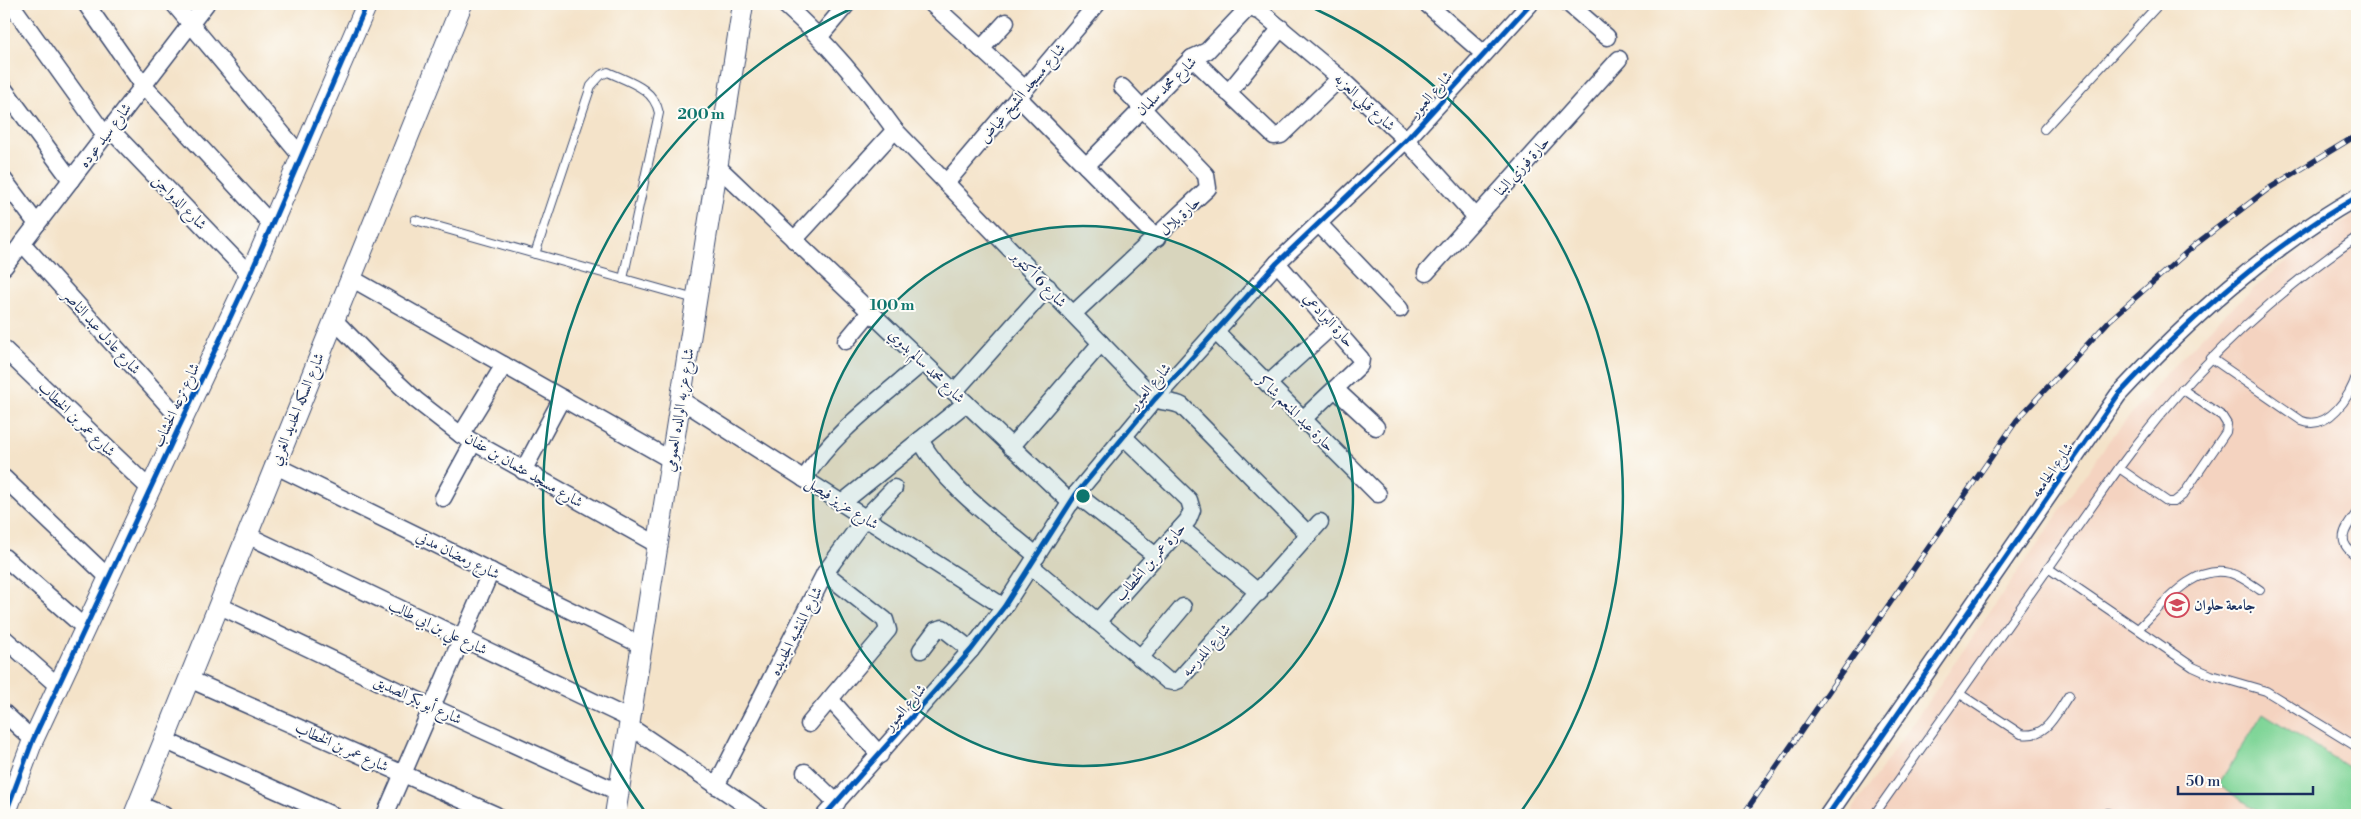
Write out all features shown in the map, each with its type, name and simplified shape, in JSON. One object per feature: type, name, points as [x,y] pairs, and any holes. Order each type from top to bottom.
[{"type":"street","name":"شارع الدواجن","points":[[10,4],[107,132],[250,275]]},
{"type":"street","points":[[86,4],[143,85],[272,225]]},
{"type":"street","points":[[174,4],[301,156]]},
{"type":"street","name":"شارع سيد عوده","points":[[4,267],[206,4]]},
{"type":"street","name":"شارع ترعه الخشاب","points":[[5,812],[33,740],[250,275],[367,4]]},
{"type":"street","name":"شارع السكه الحديد الغربي","points":[[136,810],[462,4]]},
{"type":"street","name":"شارع عزبه الوالده العمومي","points":[[615,815],[743,4]]},
{"type":"street","name":"شارع 6 أكتوبر","points":[[784,4],[820,36],[860,81],[895,130],[1155,399]]},
{"type":"street","points":[[820,36],[847,4]]},
{"type":"street","points":[[932,4],[981,49],[1086,166],[1157,238]]},
{"type":"street","name":"شارع مسجد الشيخ غياض","points":[[946,183],[1097,4]]},
{"type":"street","points":[[1427,4],[1484,54]]},
{"type":"street","name":"شارع العبور","points":[[825,815],[972,650],[1004,607],[1073,498],[1155,399],[1277,264],[1406,140],[1530,4]]},
{"type":"street","points":[[1569,4],[1607,37]]},
{"type":"street","name":"شارع قبلي العزبه","points":[[1249,6],[1281,28],[1340,78],[1406,140],[1476,218]]},
{"type":"street","name":"شارع محمد سلمان","points":[[1086,166],[1192,58],[1207,51],[1249,6]]},
{"type":"street","points":[[981,49],[1006,22]]},
{"type":"street","points":[[1228,93],[1281,28]]},
{"type":"street","points":[[1192,58],[1269,134],[1276,136],[1281,134],[1340,78]]},
{"type":"street","name":"حارة فوزي البنا","points":[[1426,273],[1619,59]]},
{"type":"street","name":"حارة بلال","points":[[1073,314],[1207,191],[1209,183],[1206,175],[1122,87]]},
{"type":"street","points":[[4,89],[71,180]]},
{"type":"street","points":[[794,240],[895,130]]},
{"type":"street","name":"شارع محمد سالم بدوي","points":[[718,167],[1012,447],[1073,498],[1156,556]]},
{"type":"street","points":[[4,180],[37,224]]},
{"type":"street","name":"شارع الجامعه","points":[[1828,815],[2118,396],[2164,346],[2227,289],[2308,228],[2357,197]]},
{"type":"street","points":[[1319,224],[1400,309]]},
{"type":"street","name":"شارع عادل عبد الناصر","points":[[22,243],[182,421]]},
{"type":"street","name":"حارة البرادعي","points":[[1277,264],[1333,324],[1361,359],[1360,366],[1303,419]]},
{"type":"street","points":[[351,278],[671,460]]},
{"type":"street","points":[[954,392],[1048,287]]},
{"type":"street","points":[[846,341],[870,312]]},
{"type":"street","name":"شارع مسجد عثمان بن عفان","points":[[334,320],[416,400],[467,439],[658,545]]},
{"type":"street","points":[[1268,384],[1333,324]]},
{"type":"street","name":"حارة عبد المنعم شاكر","points":[[1215,331],[1378,494]]},
{"type":"street","points":[[1012,447],[1101,343]]},
{"type":"street","name":"شارع عمر بن الخطاب","points":[[4,349],[150,489]]},
{"type":"street","points":[[804,479],[834,439],[923,362]]},
{"type":"street","points":[[443,498],[467,439],[504,365]]},
{"type":"street","points":[[1335,389],[1376,427]]},
{"type":"street","points":[[523,471],[562,398]]},
{"type":"street","points":[[1155,399],[1174,401],[1182,406],[1309,535]]},
{"type":"street","name":"شارع عزيز فيصل","points":[[681,400],[1004,607]]},
{"type":"street","points":[[842,503],[966,403]]},
{"type":"street","name":"حارة عمر بن الخطاب","points":[[1098,622],[1182,528],[1191,515],[1189,500],[1123,436]]},
{"type":"street","name":"شارع المدرسه","points":[[920,440],[932,461],[947,480],[1098,622],[1168,681],[1177,681],[1259,593],[1320,522]]},
{"type":"street","name":"شارع رمضان مدني","points":[[274,465],[641,645]]},
{"type":"street","points":[[4,478],[109,578]]},
{"type":"street","name":"شارع المنشيه الجديده","points":[[716,786],[825,573],[865,518],[894,488]]},
{"type":"street","points":[[1182,528],[1259,593]]},
{"type":"street","name":"شارع علي بن ابي طالب","points":[[247,535],[462,638],[629,723],[716,786],[760,815]]},
{"type":"street","points":[[4,557],[85,628]]},
{"type":"street","points":[[385,815],[491,571]]},
{"type":"street","points":[[809,724],[888,630],[886,620],[825,573]]},
{"type":"street","name":"شارع أبو بكر الصديق","points":[[218,605],[432,707],[618,792]]},
{"type":"street","points":[[1140,658],[1183,607]]},
{"type":"street","points":[[921,650],[936,630],[943,628],[972,650]]},
{"type":"street","points":[[4,638],[58,686]]},
{"type":"street","name":"شارع عمر بن الخطاب","points":[[188,679],[496,815]]},
{"type":"street","points":[[830,699],[880,754]]},
{"type":"street","points":[[4,713],[33,740]]},
{"type":"street","points":[[164,740],[332,815]]},
{"type":"street","points":[[805,772],[837,803]]},
{"type":"street","points":[[136,810],[164,815]]},
{"type":"lane","points":[[2044,129],[2160,4]]},
{"type":"lane","points":[[536,254],[591,86],[601,75],[608,72],[646,90],[653,97],[659,113],[623,278]]},
{"type":"lane","points":[[415,220],[696,299]]},
{"type":"lane","points":[[1874,815],[2119,468],[2182,389],[2210,358],[2284,291],[2357,237]]},
{"type":"lane","points":[[2210,358],[2302,421],[2313,424],[2329,417],[2350,390],[2357,374]]},
{"type":"lane","points":[[2119,468],[2168,502],[2174,502],[2183,495],[2226,432],[2227,424],[2222,416],[2182,389]]},
{"type":"lane","points":[[2357,512],[2345,531],[2343,542],[2348,550],[2357,556]]},
{"type":"lane","points":[[2048,568],[2139,628],[2193,667],[2211,676],[2266,691],[2356,744]]},
{"type":"lane","points":[[2139,628],[2182,587],[2200,575],[2211,572],[2232,574],[2260,590]]},
{"type":"lane","points":[[1960,694],[2021,734],[2029,735],[2044,730],[2068,695]]},
{"type":"shaded area","name":"جامعة حلوان","points":[[2357,213],[2357,815],[1849,815],[2111,438],[2163,377],[2219,319],[2280,266]]},
{"type":"green space","points":[[2263,713],[2357,773],[2357,815],[2265,815],[2218,785]]},
{"type":"railway","points":[[1743,815],[2017,420],[2110,320],[2196,244],[2268,189],[2357,135]]},
{"type":"cycle path","points":[[5,815],[33,740],[250,275],[367,4]]},
{"type":"cycle path","points":[[825,815],[971,650],[1004,607],[1076,494],[1155,399],[1277,263],[1406,140],[1530,4]]},
{"type":"cycle path","points":[[1828,815],[2118,395],[2173,339],[2260,262],[2291,239],[2357,197]]},
{"type":"place","name":"جامعة حلوان","points":[[2177,605]]}]
